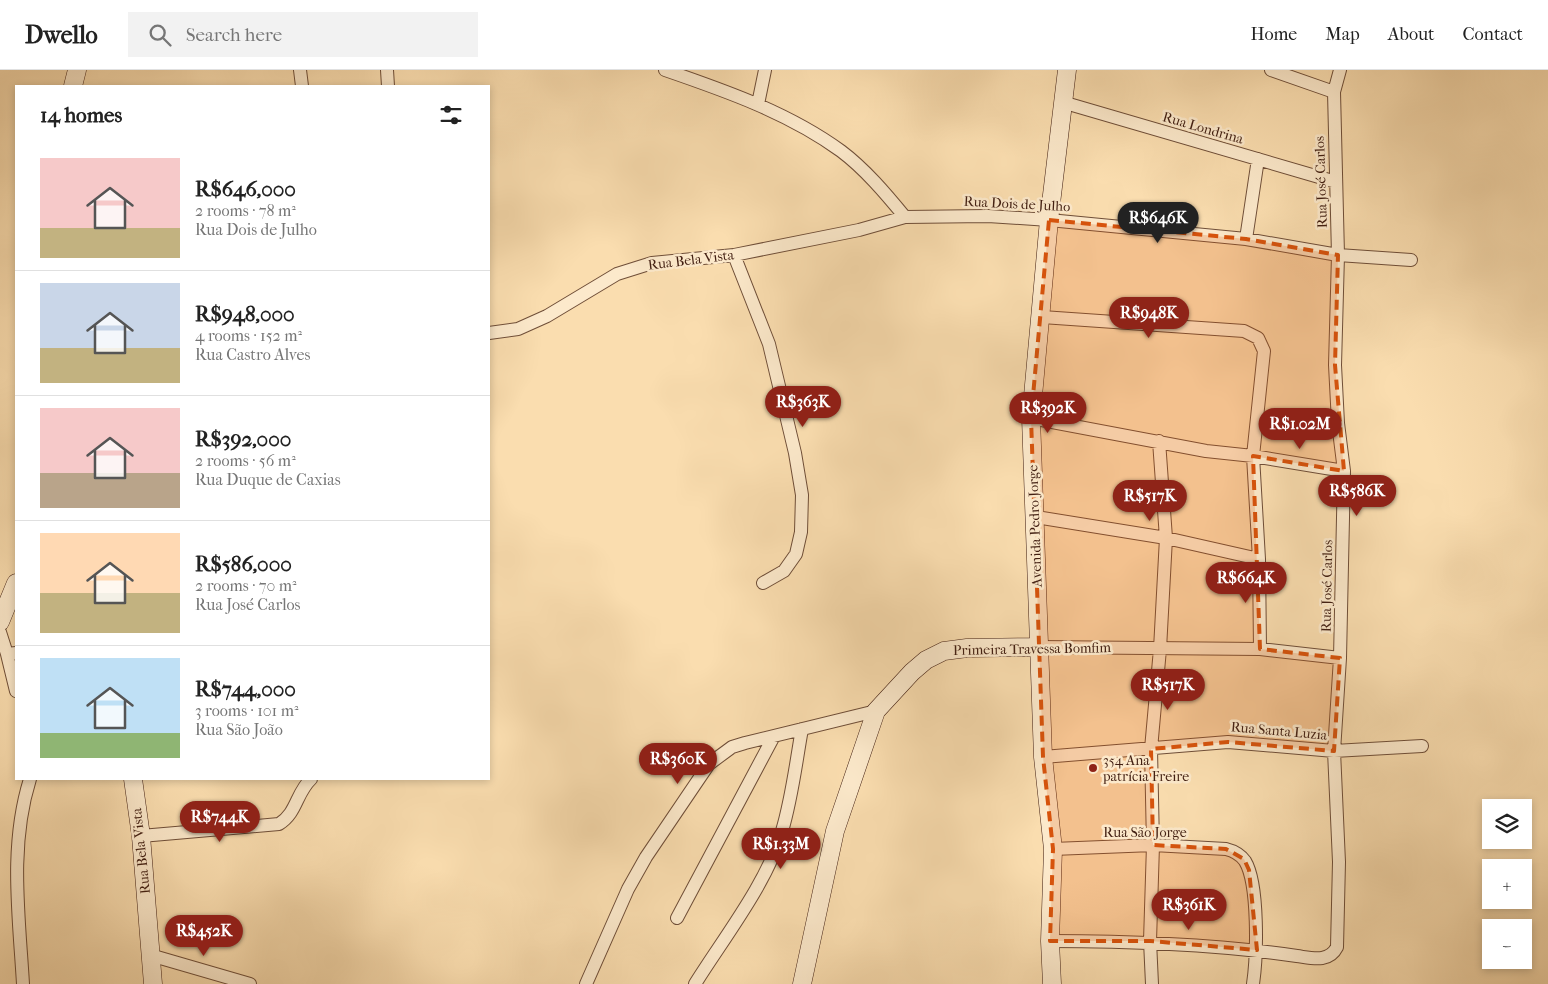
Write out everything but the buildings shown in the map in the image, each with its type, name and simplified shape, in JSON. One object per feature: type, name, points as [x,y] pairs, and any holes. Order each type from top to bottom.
[{"type":"street","points":[[73,85],[77,70]]},
{"type":"street","points":[[300,70],[302,85]]},
{"type":"street","points":[[387,70],[388,85]]},
{"type":"street","points":[[758,104],[765,70]]},
{"type":"street","name":"Avenida Pedro Jorge","points":[[1052,984],[1050,941],[1053,848],[1043,757],[1031,418],[1042,317],[1049,220],[1067,70]]},
{"type":"street","name":"Rua José Carlos","points":[[1257,950],[1315,959],[1327,958],[1334,952],[1338,937],[1339,862],[1334,751],[1340,658],[1344,471],[1338,423],[1335,365],[1338,255],[1334,92],[1340,70]]},
{"type":"street","points":[[671,71],[758,104],[811,131],[842,152],[882,190],[904,217]]},
{"type":"street","points":[[1277,71],[1334,92]]},
{"type":"street","name":"Rua Londrina","points":[[1062,102],[1336,182]]},
{"type":"street","points":[[1246,239],[1258,159]]},
{"type":"street","name":"Rua Dois de Julho","points":[[904,217],[988,216],[1049,220],[1246,239],[1338,255],[1411,260]]},
{"type":"street","name":"Rua Bela Vista","points":[[490,333],[518,329],[546,316],[617,274],[652,263],[734,255],[859,230],[904,217]]},
{"type":"street","points":[[734,255],[769,344],[795,453],[802,495],[801,532],[796,554],[784,572],[763,583]]},
{"type":"street","points":[[1042,317],[1244,331],[1258,338],[1264,351],[1253,456],[1259,558],[1260,649]]},
{"type":"street","points":[[1031,418],[1206,451],[1253,456],[1344,471]]},
{"type":"street","points":[[1152,984],[1150,942],[1153,845],[1151,749],[1160,649],[1166,538],[1159,441]]},
{"type":"street","points":[[1036,517],[1166,538],[1259,558]]},
{"type":"street","points":[[0,622],[15,585]]},
{"type":"street","points":[[0,632],[12,654],[15,682]]},
{"type":"street","name":"Primeira Travessa Bomfim","points":[[876,711],[912,672],[926,660],[944,651],[967,648],[1260,649],[1340,658]]},
{"type":"street","points":[[586,984],[628,889],[646,857],[709,764],[732,747],[876,711]]},
{"type":"street","points":[[802,984],[835,831],[876,711]]},
{"type":"street","points":[[695,984],[749,898],[779,840],[802,729]]},
{"type":"street","points":[[677,918],[774,736]]},
{"type":"street","name":"Rua Santa Luzia","points":[[1043,757],[1228,742],[1334,751],[1422,746]]},
{"type":"street","points":[[23,984],[16,871],[18,833],[23,801],[30,780]]},
{"type":"street","name":"Rua Bela Vista","points":[[133,780],[141,836],[153,984]]},
{"type":"street","points":[[141,836],[279,824],[293,811],[302,787],[309,780]]},
{"type":"street","name":"Rua São Jorge","points":[[1053,848],[1153,845],[1226,849],[1237,852],[1249,870],[1257,932],[1257,950]]},
{"type":"street","points":[[1050,941],[1150,942],[1257,950],[1253,984]]},
{"type":"street","points":[[150,956],[248,984]]},
{"type":"highlighted area","points":[[1049,220],[1246,239],[1338,255],[1335,365],[1344,471],[1253,456],[1260,649],[1340,658],[1334,751],[1228,742],[1151,749],[1153,845],[1226,849],[1244,859],[1249,870],[1257,950],[1150,941],[1050,941],[1053,849],[1043,757],[1031,418]]},
{"type":"place","name":"354 Ana patrícia Freire","points":[[1093,768]]}]
